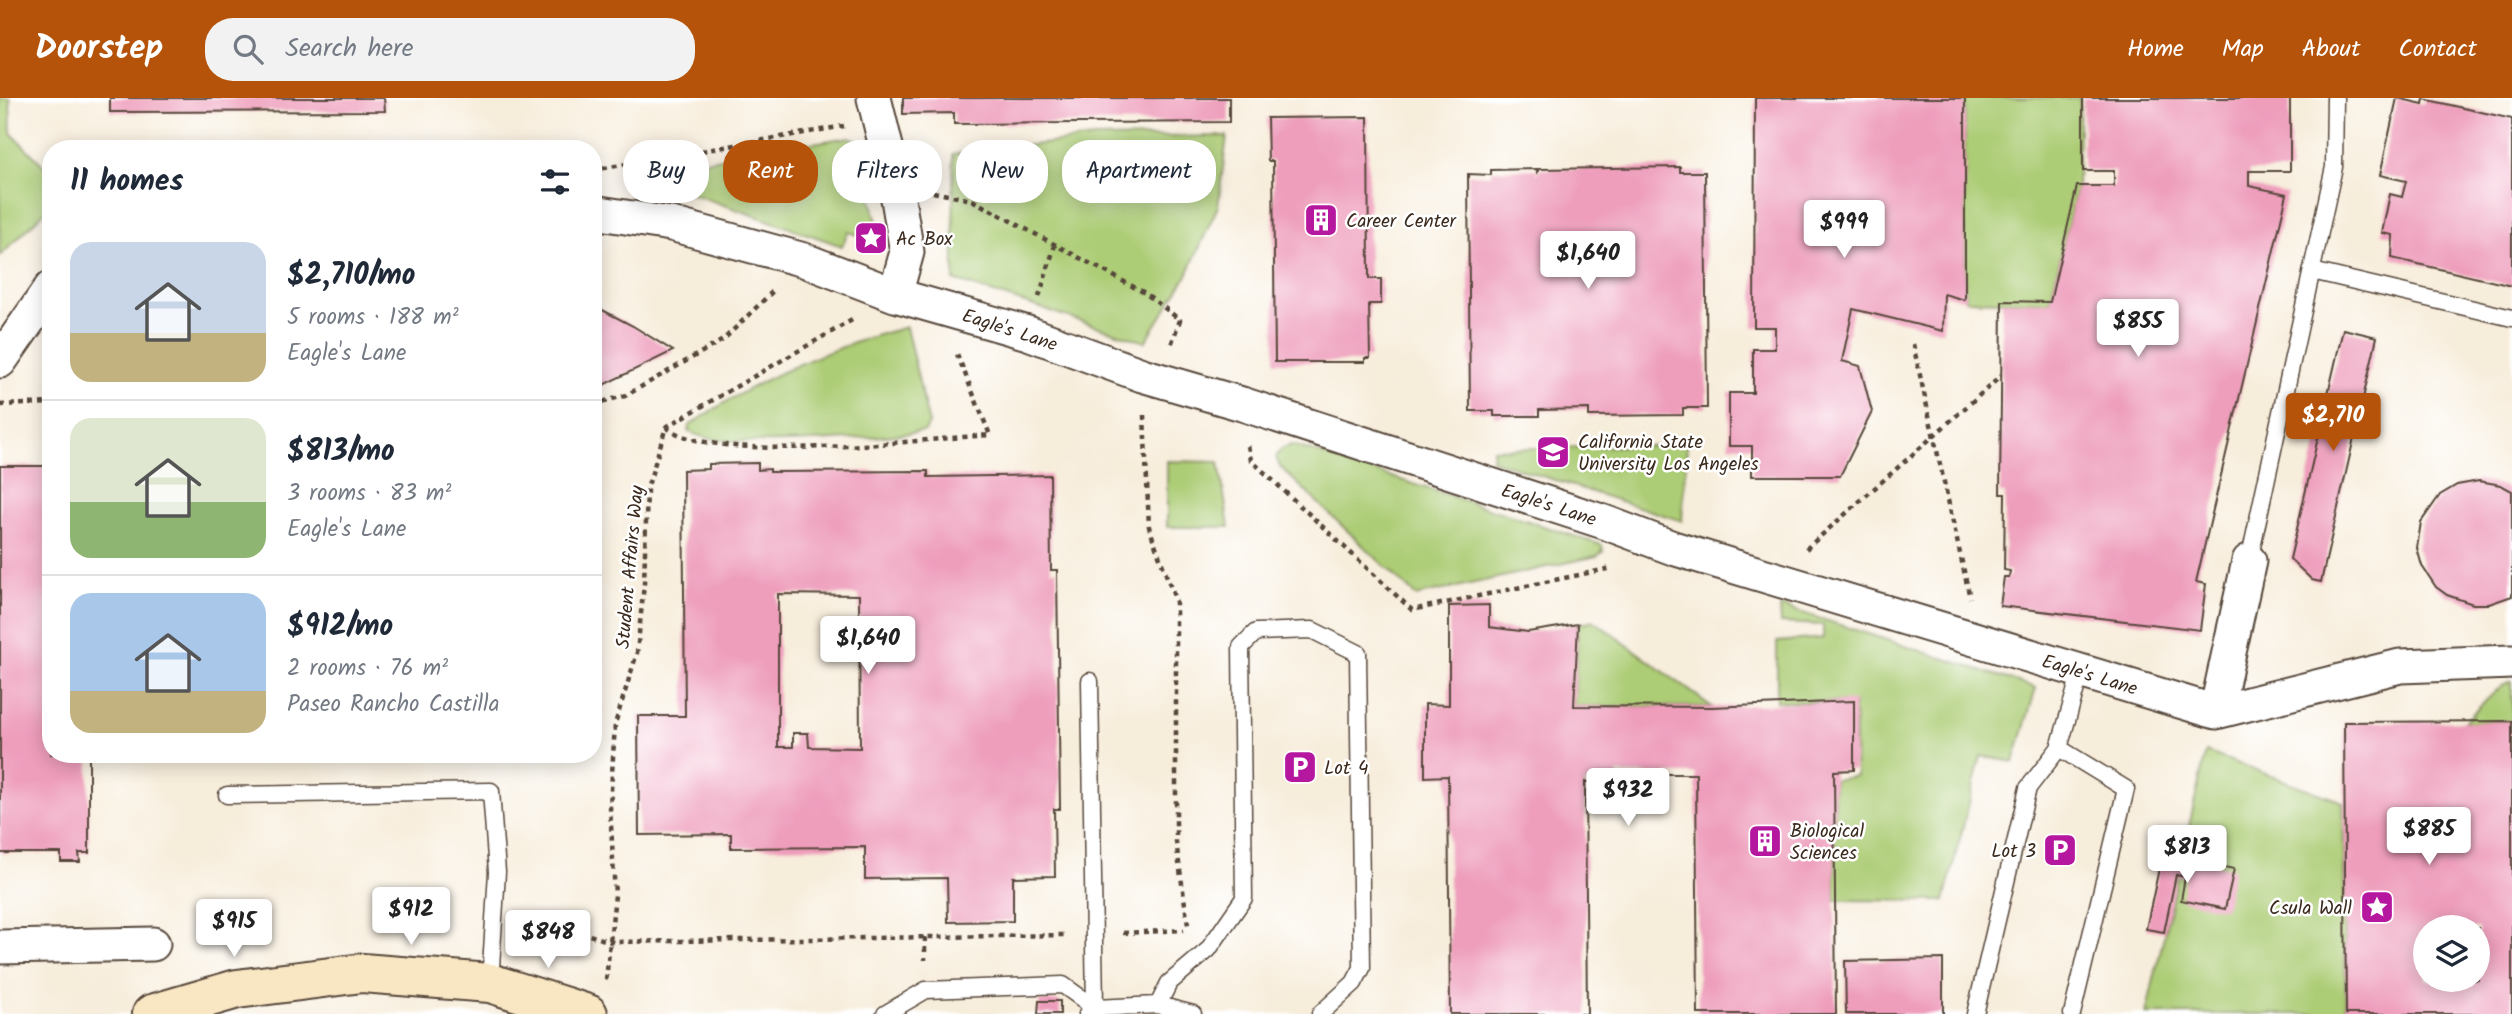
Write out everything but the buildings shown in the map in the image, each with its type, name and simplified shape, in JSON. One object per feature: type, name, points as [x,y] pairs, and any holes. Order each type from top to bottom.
[{"type":"street","points":[[876,109],[884,140]]},
{"type":"street","points":[[895,295],[907,252],[898,203]]},
{"type":"street","name":"Eagle's Lane","points":[[602,213],[671,224],[804,260],[895,295],[1028,333],[1151,377],[1604,522],[1673,548],[2216,712]]},
{"type":"street","points":[[0,361],[42,301]]},
{"type":"street","points":[[2249,561],[2216,712],[2400,666],[2512,662]]},
{"type":"street","points":[[0,947],[153,944]]},
{"type":"street","points":[[152,1014],[237,989],[362,972],[490,983],[596,1002]]},
{"type":"lane","points":[[2249,561],[2334,167],[2334,98]]},
{"type":"lane","points":[[2312,271],[2512,318]]},
{"type":"lane","points":[[1158,1005],[1169,983],[1208,950],[1244,898],[1241,647],[1256,632],[1312,630],[1358,653],[1362,968],[1354,983],[1320,1014]]},
{"type":"lane","points":[[1975,1014],[2028,788],[2059,748],[2081,671]]},
{"type":"lane","points":[[1090,681],[1091,1011]]},
{"type":"lane","points":[[2059,748],[2126,789],[2072,1014]]},
{"type":"lane","points":[[227,795],[491,791],[497,872],[490,983]]},
{"type":"lane","points":[[888,1014],[926,990],[1063,985],[1091,1011],[1158,1005],[1193,1014]]},
{"type":"path","points":[[602,168],[876,109]]},
{"type":"path","points":[[942,193],[961,196],[1055,245],[1144,293],[1180,320],[1151,377],[1149,527],[1176,602],[1176,842],[1188,930]]},
{"type":"path","points":[[1028,333],[1055,245]]},
{"type":"path","points":[[602,402],[625,396],[723,340],[804,260]]},
{"type":"path","points":[[895,295],[666,427],[676,436],[716,444],[784,448],[840,447],[990,435],[939,307]]},
{"type":"path","points":[[1913,344],[1980,640]]},
{"type":"path","points":[[1775,578],[1933,433],[2001,376]]},
{"type":"path","points":[[0,405],[42,403]]},
{"type":"path","points":[[1242,404],[1251,460],[1412,610],[1601,571],[1673,548]]},
{"type":"path","name":"Student Affairs Way","points":[[596,1002],[611,942],[615,895],[610,807],[615,724],[637,653],[644,584],[647,489],[666,427]]},
{"type":"path","points":[[542,920],[611,942],[1188,930],[1195,934]]},
{"type":"green space","points":[[0,98],[10,98],[11,133],[42,164],[42,214],[0,256]]},
{"type":"green space","points":[[1965,98],[2080,98],[2077,186],[2050,302],[1965,300]]},
{"type":"green space","points":[[1227,136],[1218,206],[1186,277],[1145,342],[954,280],[953,154],[956,154],[956,203],[1048,203],[1048,143],[1062,142],[1062,203],[1216,203],[1216,140],[1076,140]]},
{"type":"green space","points":[[849,137],[856,140],[832,140],[832,203],[872,203],[882,242],[848,232],[842,246],[709,200],[709,160],[723,158],[723,203],[818,203],[818,142]]},
{"type":"green space","points":[[906,327],[929,424],[925,431],[840,440],[766,442],[733,441],[688,431],[689,426],[714,409],[793,367],[848,345]]},
{"type":"green space","points":[[1293,445],[1602,545],[1603,552],[1597,556],[1416,596],[1280,467],[1276,457],[1282,448]]},
{"type":"green space","points":[[1687,445],[1682,521],[1492,460],[1493,449]]},
{"type":"green space","points":[[1167,461],[1219,462],[1229,527],[1167,527]]},
{"type":"green space","points":[[1784,607],[2036,688],[2014,762],[1981,756],[1944,901],[1835,900],[1834,780],[1856,776],[1854,702],[1777,702],[1777,642],[1823,638],[1823,625],[1781,623],[1780,608]]},
{"type":"green space","points":[[1593,620],[1712,707],[1574,706],[1578,624]]},
{"type":"green space","points":[[2512,681],[2512,721],[2464,722],[2502,685]]},
{"type":"green space","points":[[2206,752],[2343,802],[2346,1014],[2146,1014]]},
{"type":"place","name":"Career Center","points":[[1321,220]]},
{"type":"place","name":"Ac Box","points":[[871,238]]},
{"type":"place","name":"California State University Los Angeles","points":[[1553,452]]},
{"type":"place","name":"Lot 4","points":[[1300,767]]},
{"type":"place","name":"Biological Sciences","points":[[1765,841]]},
{"type":"place","name":"Lot 3","points":[[2060,850]]},
{"type":"place","name":"Csula Wall","points":[[2377,907]]}]
